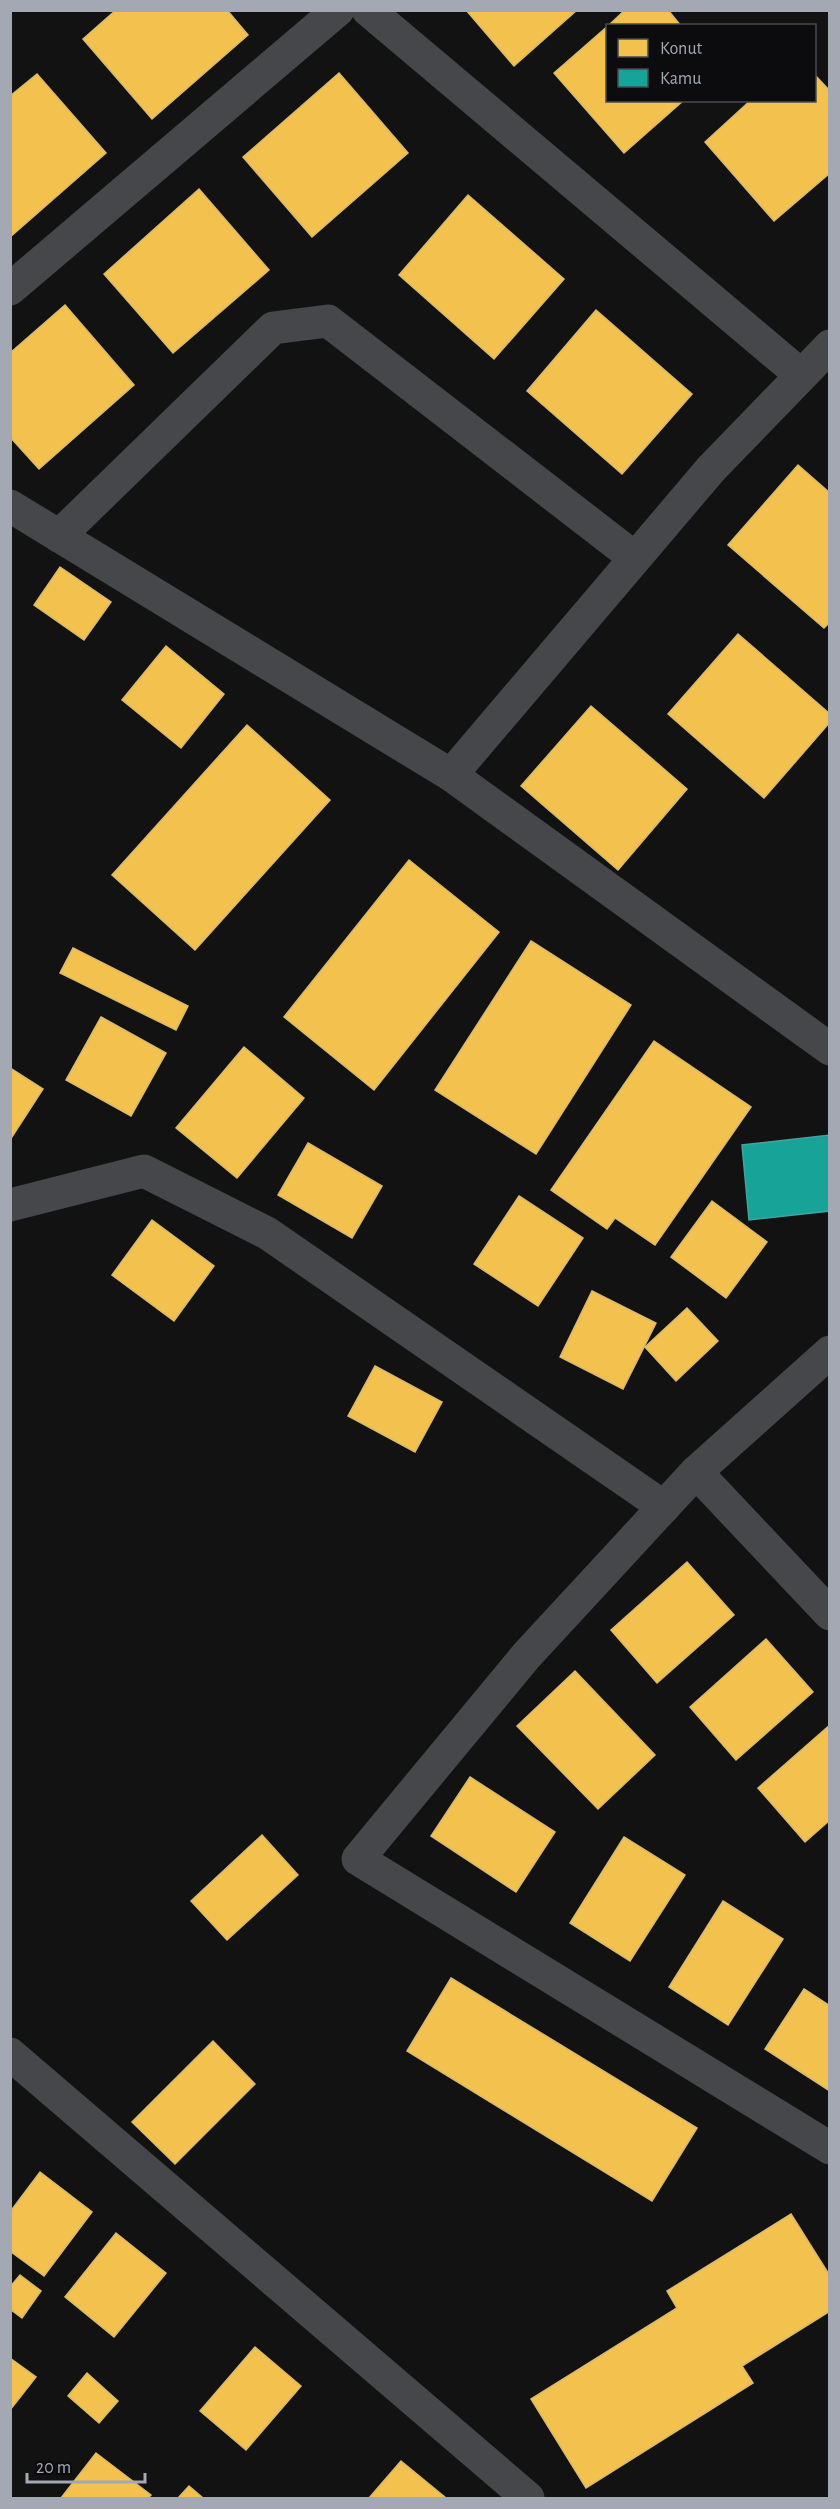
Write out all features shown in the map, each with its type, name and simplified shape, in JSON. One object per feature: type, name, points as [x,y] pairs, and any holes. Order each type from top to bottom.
[{"type":"street","points":[[10,289],[338,10]]},
{"type":"street","points":[[368,10],[801,375]]},
{"type":"street","points":[[59,536],[273,328],[328,321],[635,558]]},
{"type":"street","points":[[451,775],[711,469],[830,345]]},
{"type":"street","points":[[10,506],[451,775],[830,1049]]},
{"type":"street","points":[[10,1205],[144,1171],[267,1233],[664,1507]]},
{"type":"street","points":[[830,1352],[696,1472],[526,1656],[358,1859],[830,2148]]},
{"type":"street","points":[[696,1472],[830,1614]]},
{"type":"street","points":[[10,2054],[528,2499]]},
{"type":"building: Konut","points":[[116,10],[227,10],[248,35],[152,119],[83,39]]},
{"type":"building: Konut","points":[[466,10],[577,10],[514,66]]},
{"type":"building: Konut","points":[[625,10],[668,10],[679,24],[610,24]]},
{"type":"building: Konut","points":[[606,28],[606,102],[682,102],[624,153],[554,73]]},
{"type":"building: Konut","points":[[339,73],[408,153],[312,237],[243,157]]},
{"type":"building: Konut","points":[[37,74],[106,153],[10,237],[10,96]]},
{"type":"building: Konut","points":[[816,76],[830,91],[830,173],[774,221],[705,142],[749,102],[816,102]]},
{"type":"building: Konut","points":[[199,189],[269,270],[173,353],[104,274]]},
{"type":"building: Konut","points":[[468,195],[564,279],[494,359],[399,275]]},
{"type":"building: Konut","points":[[65,305],[134,385],[39,469],[10,437],[10,353]]},
{"type":"building: Konut","points":[[596,310],[692,394],[622,474],[527,391]]},
{"type":"building: Konut","points":[[798,465],[830,493],[830,622],[824,628],[728,545]]},
{"type":"building: Konut","points":[[60,567],[111,602],[84,640],[34,605]]},
{"type":"building: Konut","points":[[738,634],[830,714],[830,722],[764,798],[668,714]]},
{"type":"building: Konut","points":[[166,646],[224,694],[181,748],[122,700]]},
{"type":"building: Konut","points":[[591,706],[687,789],[618,870],[521,786]]},
{"type":"building: Konut","points":[[247,725],[330,800],[195,950],[112,875]]},
{"type":"building: Konut","points":[[409,860],[499,932],[374,1090],[284,1017]]},
{"type":"building: Konut","points":[[531,941],[631,1005],[536,1154],[435,1090]]},
{"type":"building: Konut","points":[[73,948],[188,1006],[176,1030],[60,973]]},
{"type":"building: Konut","points":[[101,1017],[166,1053],[131,1116],[66,1080]]},
{"type":"building: Konut","points":[[654,1041],[751,1107],[655,1245],[615,1218],[607,1229],[551,1190]]},
{"type":"building: Konut","points":[[244,1047],[304,1098],[237,1178],[176,1128]]},
{"type":"building: Konut","points":[[10,1068],[43,1089],[10,1140]]},
{"type":"building: Konut","points":[[308,1143],[382,1186],[352,1238],[278,1195]]},
{"type":"building: Konut","points":[[519,1196],[583,1238],[538,1306],[474,1264]]},
{"type":"building: Konut","points":[[712,1201],[767,1242],[726,1298],[671,1257]]},
{"type":"building: Konut","points":[[152,1220],[214,1266],[174,1321],[112,1275]]},
{"type":"building: Konut","points":[[592,1291],[656,1323],[623,1389],[560,1357]]},
{"type":"building: Konut","points":[[687,1308],[718,1341],[676,1381],[645,1347]]},
{"type":"building: Konut","points":[[375,1366],[442,1402],[415,1452],[348,1416]]},
{"type":"building: Konut","points":[[687,1562],[734,1615],[657,1683],[611,1630]]},
{"type":"building: Konut","points":[[766,1639],[813,1692],[736,1760],[690,1707]]},
{"type":"building: Konut","points":[[575,1671],[655,1755],[598,1809],[517,1726]]},
{"type":"building: Konut","points":[[830,1725],[830,1820],[805,1842],[758,1788]]},
{"type":"building: Konut","points":[[470,1777],[555,1832],[516,1892],[431,1836]]},
{"type":"building: Konut","points":[[262,1835],[298,1875],[227,1940],[191,1901]]},
{"type":"building: Konut","points":[[624,1837],[685,1875],[630,1961],[570,1923]]},
{"type":"building: Konut","points":[[723,1901],[783,1939],[728,2025],[669,1987]]},
{"type":"building: Konut","points":[[451,1978],[697,2128],[652,2201],[407,2051]]},
{"type":"building: Konut","points":[[804,1989],[830,2006],[830,2091],[765,2049]]},
{"type":"building: Konut","points":[[213,2041],[255,2084],[175,2164],[132,2122]]},
{"type":"building: Konut","points":[[40,2172],[92,2212],[44,2276],[10,2251],[10,2212]]},
{"type":"building: Konut","points":[[791,2214],[830,2276],[830,2311],[742,2366],[753,2383],[586,2488],[531,2399],[677,2308],[667,2291]]},
{"type":"building: Konut","points":[[116,2233],[166,2273],[114,2337],[65,2297]]},
{"type":"building: Konut","points":[[20,2275],[41,2291],[22,2318],[10,2309],[10,2287]]},
{"type":"building: Konut","points":[[255,2347],[301,2386],[246,2450],[200,2411]]},
{"type":"building: Konut","points":[[10,2358],[36,2377],[10,2410]]},
{"type":"building: Konut","points":[[87,2373],[118,2401],[99,2423],[68,2396]]},
{"type":"building: Konut","points":[[96,2453],[151,2495],[148,2498],[61,2498]]},
{"type":"building: Konut","points":[[401,2461],[446,2498],[369,2498]]},
{"type":"building: Konut","points":[[189,2486],[203,2498],[178,2498]]},
{"type":"building: Kamu","points":[[830,1135],[830,1211],[749,1220],[742,1145]]}]
